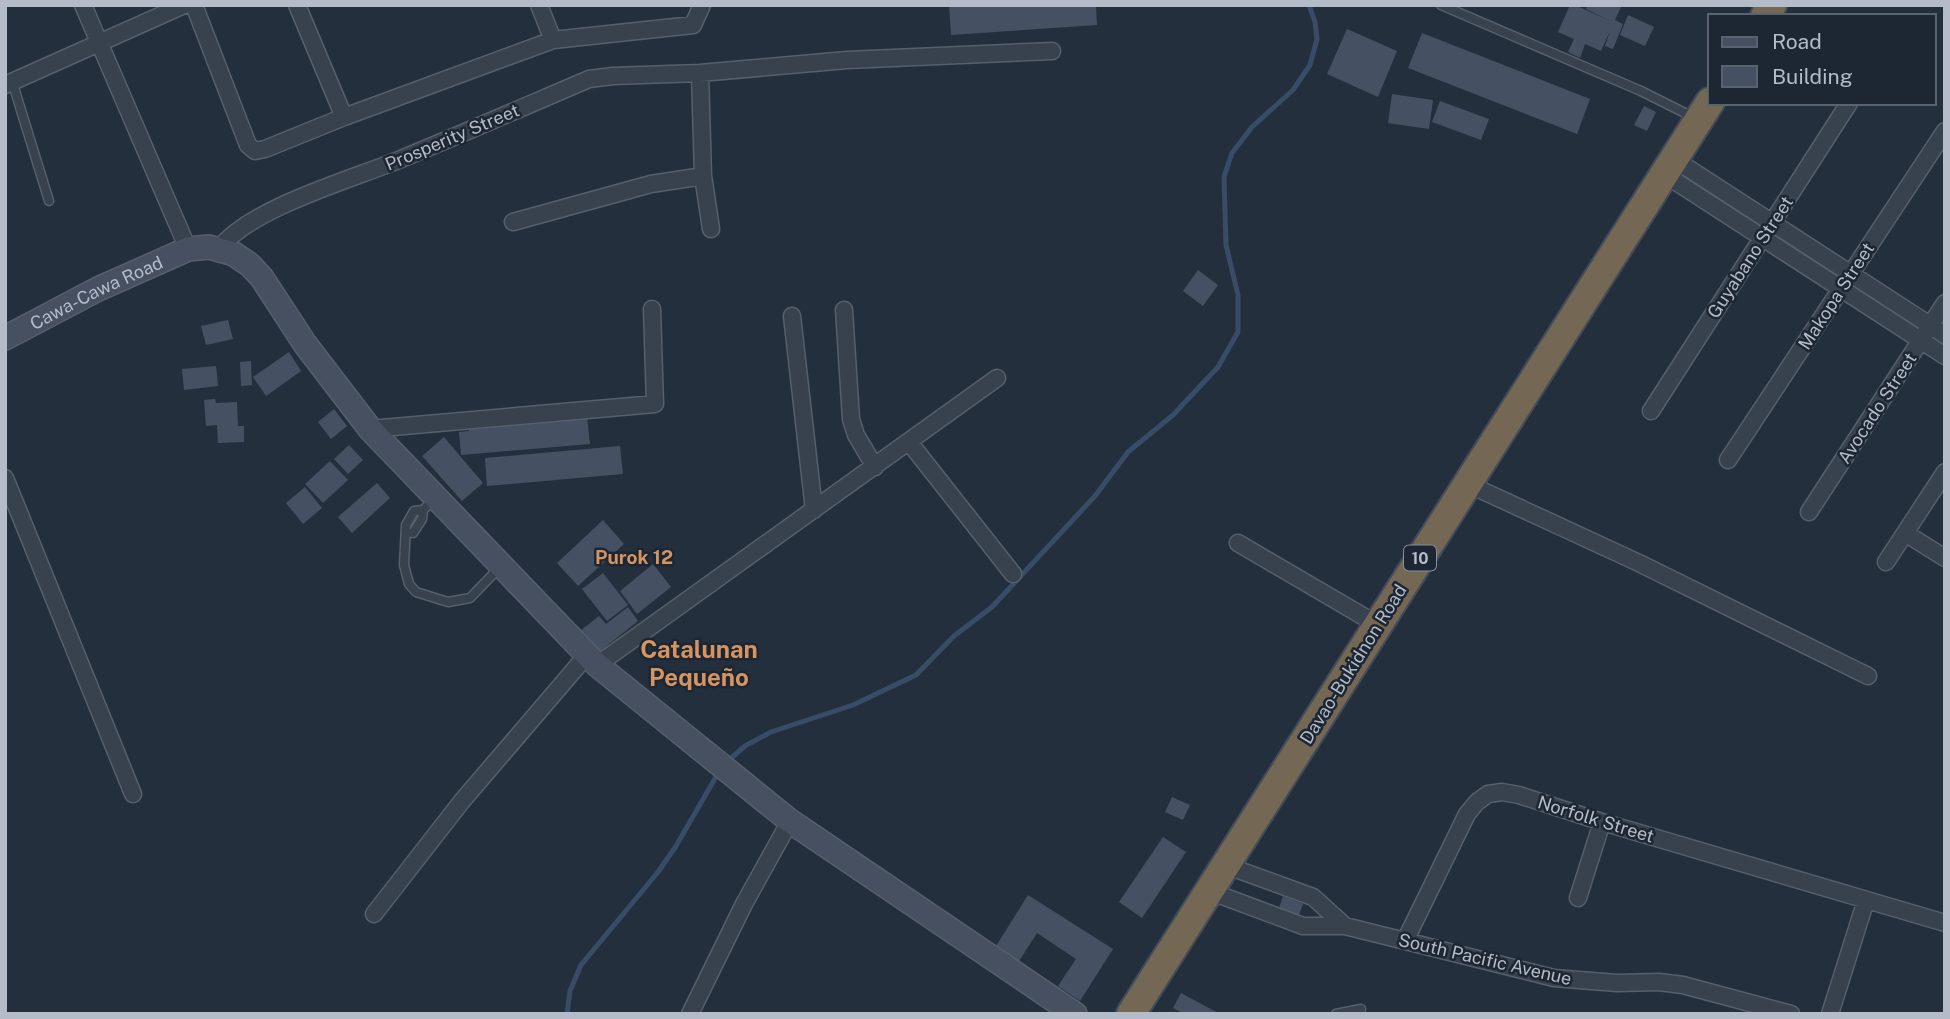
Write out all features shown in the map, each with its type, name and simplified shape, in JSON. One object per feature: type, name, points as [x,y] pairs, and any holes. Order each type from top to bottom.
[{"type":"highway","name":"Davao-Bukidnon Road","points":[[1131,1014],[1705,111]]},
{"type":"street","points":[[83,5],[188,249],[220,248],[250,265],[262,278],[304,344],[429,504],[524,585],[592,660],[790,821],[1075,1014]]},
{"type":"street","points":[[9,83],[184,5]]},
{"type":"street","points":[[194,5],[251,149],[255,151],[553,40],[693,25],[702,5]]},
{"type":"street","points":[[297,5],[344,117]]},
{"type":"street","points":[[539,5],[553,40]]},
{"type":"street","name":"Prosperity Street","points":[[220,248],[245,224],[292,201],[399,160],[589,79],[700,73],[847,60],[1052,51]]},
{"type":"street","points":[[700,73],[703,176],[711,229]]},
{"type":"street","name":"Guyabano Street","points":[[1651,411],[1848,105]]},
{"type":"street","name":"Makopa Street","points":[[1728,460],[1945,131]]},
{"type":"street","points":[[1669,167],[1722,190],[1945,335]]},
{"type":"street","points":[[1669,167],[1712,205],[1945,356]]},
{"type":"street","points":[[513,222],[651,184],[703,176]]},
{"type":"street","points":[[1712,205],[1722,190]]},
{"type":"street","name":"Cawa-Cawa Road","points":[[5,338],[98,289],[188,249]]},
{"type":"street","name":"Avocado Street","points":[[1809,512],[1945,303]]},
{"type":"street","points":[[370,429],[655,404],[652,309]]},
{"type":"street","points":[[844,310],[851,419],[856,435],[875,467]]},
{"type":"street","points":[[792,316],[814,510]]},
{"type":"street","points":[[374,914],[462,801],[592,660],[814,510],[997,378]]},
{"type":"street","points":[[909,442],[1013,574]]},
{"type":"street","points":[[1886,562],[1945,472]]},
{"type":"street","points":[[5,478],[133,794]]},
{"type":"street","points":[[1468,484],[1639,563],[1868,676]]},
{"type":"street","points":[[1905,533],[1945,558]]},
{"type":"street","points":[[1238,543],[1378,625]]},
{"type":"street","name":"Norfolk Street","points":[[1405,941],[1467,814],[1488,794],[1502,792],[1945,923]]},
{"type":"street","points":[[690,1014],[744,904],[790,821]]},
{"type":"street","points":[[1578,898],[1602,822]]},
{"type":"street","name":"South Pacific Avenue","points":[[1225,865],[1313,897],[1345,926]]},
{"type":"street","points":[[1254,908],[1265,880]]},
{"type":"street","name":"South Pacific Avenue","points":[[1209,891],[1303,926],[1345,926],[1554,978],[1683,985],[1791,1014]]},
{"type":"street","points":[[1830,1014],[1867,900]]},
{"type":"lane","points":[[1441,5],[1641,91],[1705,111]]},
{"type":"lane","points":[[9,83],[49,201]]},
{"type":"lane","points":[[429,504],[413,533],[407,533],[405,573],[416,592],[448,602],[470,597],[500,567]]},
{"type":"lane","points":[[1336,1014],[1361,1009]]},
{"type":"building","points":[[949,5],[1096,5],[1097,25],[951,35]]},
{"type":"building","points":[[1570,5],[1610,21],[1586,9],[1588,5],[1622,5],[1615,20],[1623,24],[1613,49],[1605,46],[1610,31],[1601,51],[1585,44],[1580,58],[1568,52],[1574,39],[1558,32]]},
{"type":"building","points":[[1628,15],[1654,27],[1645,46],[1620,35]]},
{"type":"building","points":[[1347,29],[1397,51],[1378,97],[1327,74]]},
{"type":"building","points":[[1422,33],[1590,99],[1577,134],[1408,68]]},
{"type":"building","points":[[1392,94],[1433,100],[1429,129],[1388,123]]},
{"type":"building","points":[[1440,101],[1489,119],[1481,140],[1432,122]]},
{"type":"building","points":[[1644,106],[1656,112],[1647,131],[1634,125]]},
{"type":"building","points":[[1198,270],[1218,285],[1203,306],[1183,291]]},
{"type":"building","points":[[228,320],[233,339],[206,345],[201,326]]},
{"type":"building","points":[[289,352],[301,371],[266,396],[253,377]]},
{"type":"building","points":[[251,361],[252,385],[241,386],[240,362]]},
{"type":"building","points":[[216,366],[218,386],[184,390],[182,369]]},
{"type":"building","points":[[215,399],[216,403],[237,402],[238,426],[244,426],[244,442],[218,443],[217,425],[206,426],[204,400]]},
{"type":"building","points":[[334,409],[347,426],[331,439],[318,422]]},
{"type":"building","points":[[587,416],[590,444],[461,455],[459,432],[469,431],[468,427]]},
{"type":"building","points":[[444,437],[483,483],[462,501],[422,456]]},
{"type":"building","points":[[349,445],[363,460],[348,474],[334,459]]},
{"type":"building","points":[[620,446],[623,474],[487,486],[485,458]]},
{"type":"building","points":[[330,461],[348,480],[323,503],[305,484]]},
{"type":"building","points":[[377,483],[390,498],[352,533],[338,517]]},
{"type":"building","points":[[305,487],[322,508],[303,524],[286,503]]},
{"type":"building","points":[[603,520],[624,544],[578,586],[557,563]]},
{"type":"building","points":[[653,564],[671,587],[637,614],[620,591]]},
{"type":"building","points":[[603,573],[628,605],[607,621],[582,589]]},
{"type":"building","points":[[628,607],[638,621],[598,653],[580,631],[599,616],[606,624]]},
{"type":"building","points":[[1172,797],[1190,805],[1183,820],[1165,812]]},
{"type":"building","points":[[1163,837],[1186,852],[1142,918],[1119,902]]},
{"type":"building","points":[[1028,895],[1113,949],[1080,1001],[1058,986],[1076,959],[1037,933],[1019,961],[996,946]]},
{"type":"building","points":[[1283,896],[1303,904],[1299,915],[1279,908]]},
{"type":"building","points":[[1181,993],[1220,1014],[1184,1014],[1173,1008]]},
{"type":"waterway","points":[[730,759],[745,746],[771,732],[853,705],[916,675],[954,636],[992,607],[1095,496],[1128,452],[1173,415],[1218,367],[1238,332],[1238,295],[1226,245],[1224,177],[1232,153],[1252,127],[1293,90],[1310,65],[1317,39],[1309,5]]},
{"type":"waterway","points":[[567,1014],[570,991],[581,965],[658,872],[717,775]]},
{"type":"district","name":"Purok 12","points":[[634,557]]},
{"type":"district","name":"Catalunan Pequeño","points":[[699,663]]}]
